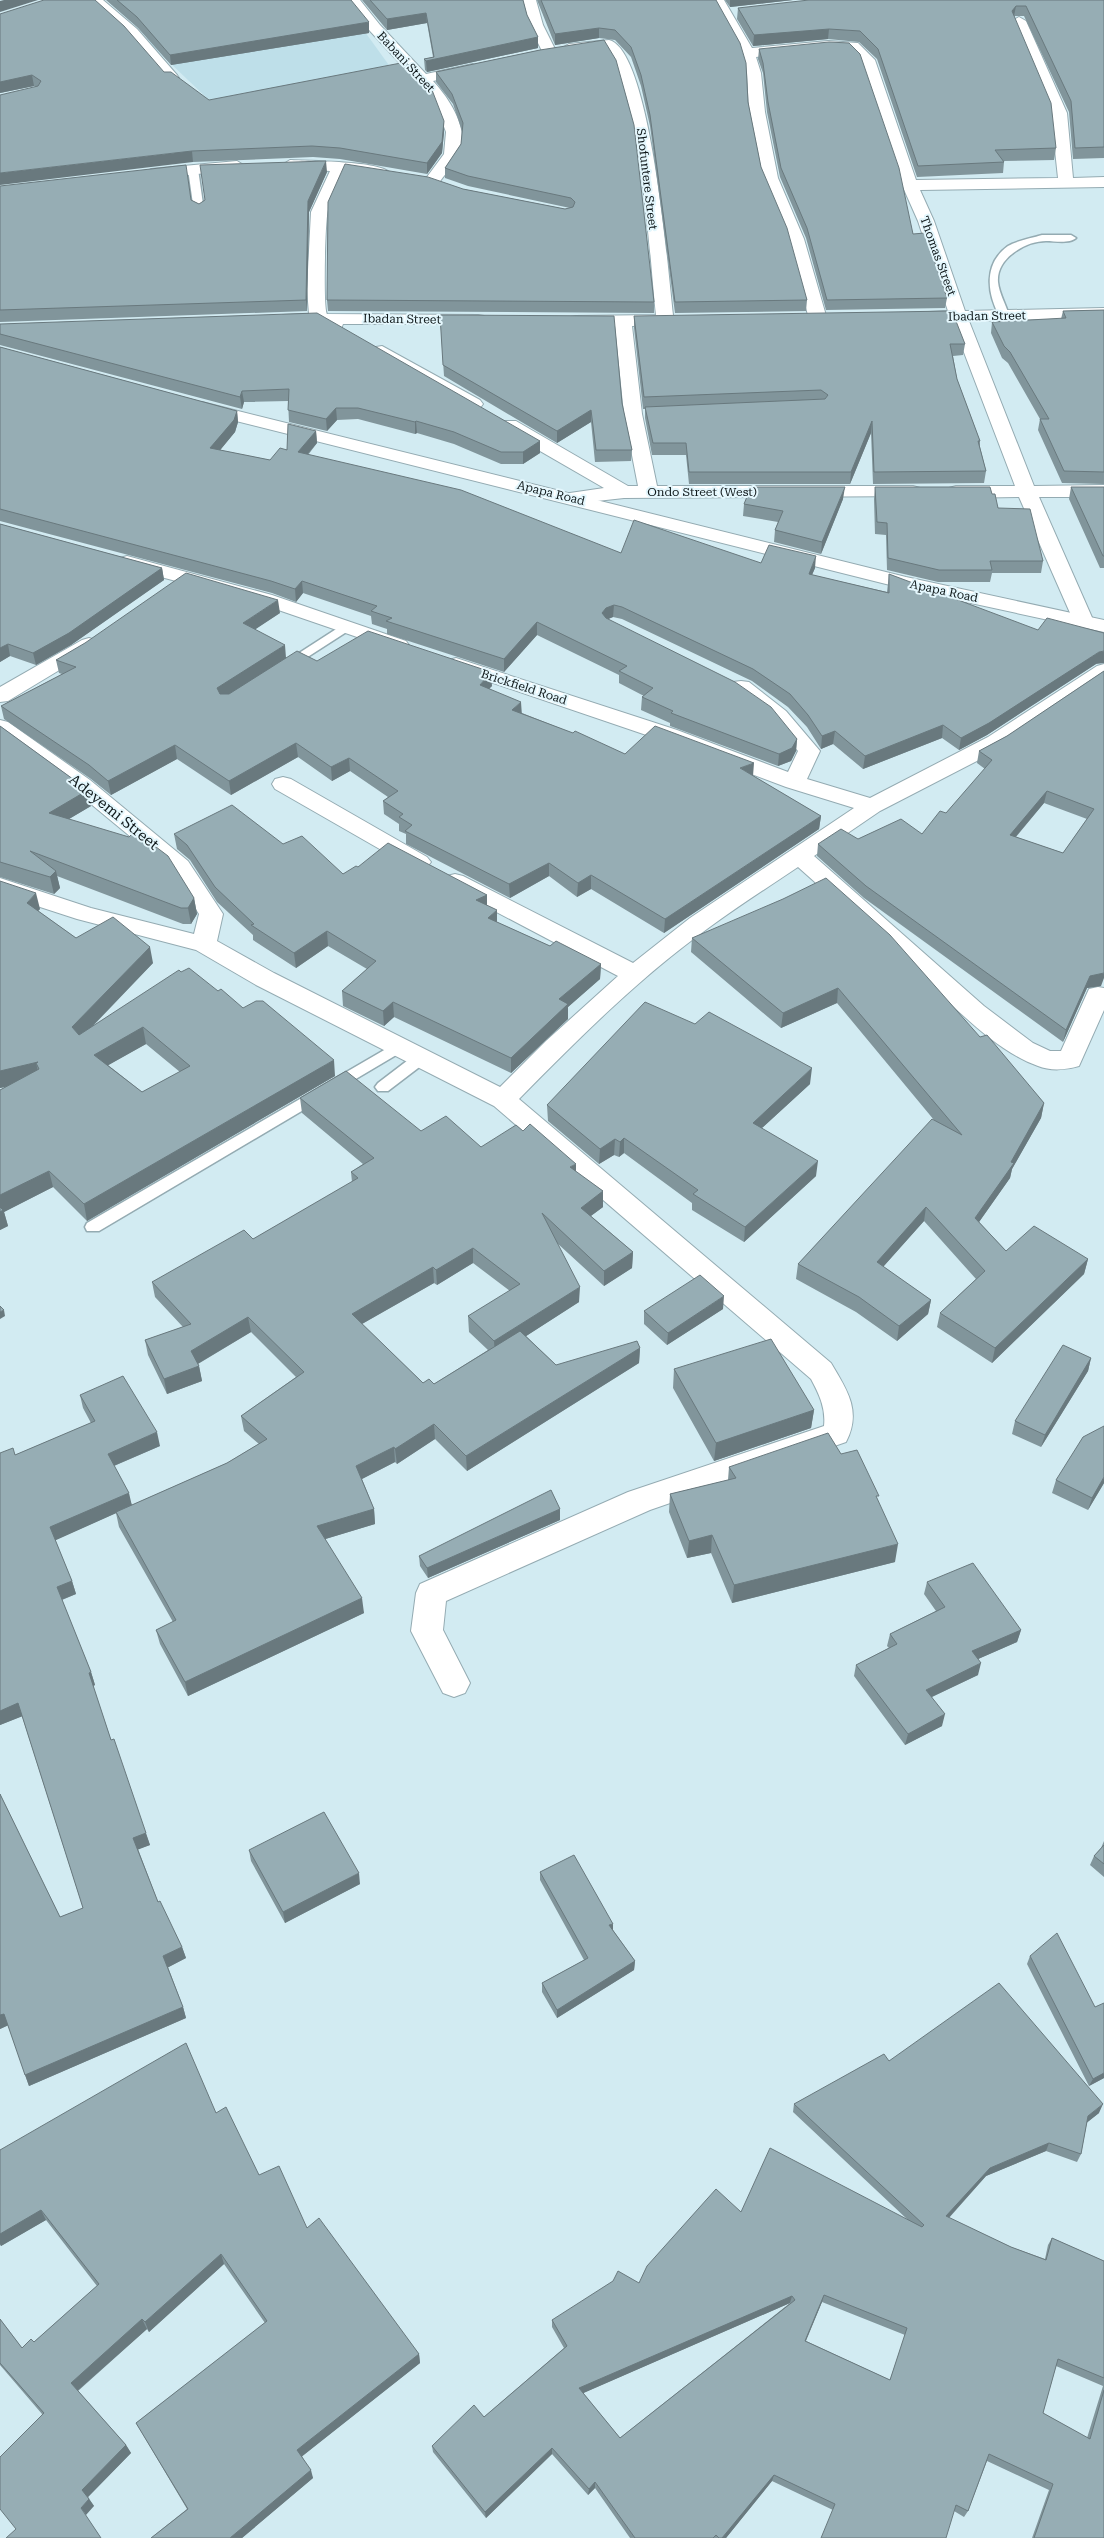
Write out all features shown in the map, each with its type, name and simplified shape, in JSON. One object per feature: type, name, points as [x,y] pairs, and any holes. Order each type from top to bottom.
[{"type":"street","points":[[95,0],[132,32],[172,78]]},
{"type":"street","name":"Babani Street","points":[[353,0],[374,28],[441,99],[454,132],[452,154],[432,181]]},
{"type":"street","name":"Shofuntere Street","points":[[528,0],[544,52],[609,44],[621,55],[642,132],[665,320]]},
{"type":"street","points":[[717,0],[748,53],[754,73],[757,112],[770,178],[796,239],[818,320]]},
{"type":"street","points":[[725,14],[743,12]]},
{"type":"street","points":[[1020,21],[1059,113],[1066,182]]},
{"type":"street","name":"Thomas Street","points":[[748,53],[828,45],[853,46],[858,49],[870,66],[910,186],[926,221],[959,316],[1054,558],[1084,622]]},
{"type":"street","points":[[424,79],[490,64]]},
{"type":"street","points":[[276,165],[340,166],[395,175]]},
{"type":"street","points":[[134,175],[249,166]]},
{"type":"street","points":[[340,166],[319,212],[316,311],[322,318],[624,492]]},
{"type":"street","points":[[414,178],[432,181],[448,187]]},
{"type":"street","points":[[910,186],[1104,182]]},
{"type":"street","name":"Ibadan Street","points":[[902,318],[1104,313]]},
{"type":"street","name":"Ibadan Street","points":[[273,320],[322,318],[496,320]]},
{"type":"street","points":[[799,320],[837,319]]},
{"type":"street","points":[[555,321],[684,320]]},
{"type":"street","points":[[623,321],[649,492]]},
{"type":"street","name":"Apapa Road","points":[[188,403],[906,583],[1104,626]]},
{"type":"street","name":"Ondo Street (West)","points":[[570,498],[624,492],[1104,491]]},
{"type":"street","name":"Brickfield Road","points":[[109,557],[265,598],[344,628],[668,735],[794,782],[872,806]]},
{"type":"street","points":[[161,594],[185,577]]},
{"type":"street","points":[[0,696],[79,651],[104,634]]},
{"type":"street","points":[[502,1100],[555,1047],[634,974],[698,924],[872,806],[996,742],[1104,670]]},
{"type":"street","points":[[725,680],[743,688],[779,713],[810,751],[794,782]]},
{"type":"street","name":"Adeyemi Street","points":[[0,727],[96,796],[180,866],[211,914],[204,944]]},
{"type":"street","points":[[283,784],[395,850],[634,974]]},
{"type":"street","points":[[799,856],[975,1012],[1024,1050],[1046,1060],[1070,1060],[1098,995]]},
{"type":"street","points":[[0,886],[85,914],[204,944],[265,980],[502,1100],[821,1371],[836,1396],[840,1425],[836,1434],[639,1501],[515,1554],[431,1593],[427,1631],[454,1683]]},
{"type":"lane","points":[[193,169],[199,211]]},
{"type":"lane","points":[[1004,315],[993,281],[998,263],[1012,248],[1042,238],[1071,238]]},
{"type":"lane","points":[[276,671],[344,628]]},
{"type":"lane","points":[[383,1087],[409,1052]]},
{"type":"lane","points":[[93,1227],[409,1052]]},
{"type":"shaded area","points":[[352,14],[391,68],[211,102],[145,39]]},
{"type":"building","points":[[44,0],[95,0],[124,26],[164,72],[171,72],[209,100],[406,62],[432,90],[444,121],[442,142],[427,163],[340,148],[312,146],[192,151],[0,173],[0,95],[38,86],[41,81],[32,75],[0,82],[0,14]]},
{"type":"building","points":[[117,0],[351,0],[369,22],[170,55],[137,17]]},
{"type":"building","points":[[370,0],[523,0],[527,15],[538,37],[426,61],[424,59],[434,57],[426,13],[387,19]]},
{"type":"building","points":[[541,0],[716,0],[740,43],[746,63],[748,102],[761,167],[787,228],[807,300],[675,302],[650,115],[641,75],[631,47],[615,30],[599,28],[555,34]]},
{"type":"building","points":[[809,0],[1104,0],[1104,147],[1075,148],[1071,101],[1026,6],[1016,6],[1012,11],[1051,103],[1056,148],[995,150],[1004,162],[918,166],[878,49],[860,31],[829,29],[754,35],[738,8]]},
{"type":"building","points":[[604,40],[616,60],[634,125],[654,302],[327,300],[328,202],[345,164],[428,177],[463,189],[565,209],[573,207],[575,202],[571,198],[468,176],[445,168],[461,144],[463,123],[452,94],[436,72],[540,50]]},
{"type":"building","points":[[829,42],[849,43],[860,54],[899,168],[913,234],[925,233],[947,298],[827,300],[807,228],[781,168],[759,49]]},
{"type":"building","points":[[326,161],[308,201],[306,300],[0,310],[0,186],[186,165],[191,200],[199,204],[205,200],[200,165]]},
{"type":"building","points":[[1104,310],[1104,472],[1064,471],[1040,419],[1049,419],[1010,352],[1004,346],[992,322],[1066,318],[1063,311]]},
{"type":"building","points":[[952,311],[965,344],[950,344],[957,379],[980,441],[978,441],[986,471],[874,472],[872,421],[851,472],[689,472],[686,443],[653,443],[645,407],[825,399],[828,395],[821,390],[644,397],[634,316]]},
{"type":"building","points":[[317,313],[540,441],[523,452],[501,452],[454,432],[358,408],[336,408],[326,419],[288,410],[289,389],[242,391],[240,397],[0,334],[0,324]]},
{"type":"building","points":[[440,315],[614,316],[622,403],[632,450],[596,450],[591,410],[557,431],[443,365]]},
{"type":"building","points":[[0,347],[237,411],[234,420],[210,448],[270,460],[280,448],[287,450],[288,424],[316,431],[298,452],[461,490],[621,553],[634,520],[761,563],[769,545],[816,556],[809,574],[889,593],[889,574],[1038,630],[1047,618],[1104,633],[1104,651],[1099,652],[989,723],[961,738],[943,725],[865,756],[835,731],[822,736],[808,715],[790,694],[753,669],[622,607],[614,605],[606,608],[602,613],[606,618],[735,682],[771,707],[797,739],[792,748],[779,754],[671,713],[673,711],[642,697],[653,688],[619,671],[627,666],[537,622],[504,659],[386,621],[392,618],[371,611],[377,606],[302,581],[295,589],[0,509]]},
{"type":"building","points":[[751,487],[845,487],[822,542],[775,530],[783,511],[744,504]]},
{"type":"building","points":[[875,487],[990,487],[992,494],[995,494],[998,508],[1030,509],[1043,561],[990,561],[992,570],[939,570],[888,558],[887,523],[877,522]]},
{"type":"building","points":[[1071,487],[1104,487],[1104,556],[1103,556]]},
{"type":"building","points":[[0,524],[162,568],[69,633],[33,653],[8,644],[0,648]]},
{"type":"building","points":[[186,573],[278,600],[243,623],[285,645],[217,688],[220,694],[229,694],[297,651],[317,661],[368,631],[491,672],[480,685],[521,702],[512,710],[573,733],[575,731],[625,754],[655,726],[754,763],[740,768],[821,816],[665,919],[591,875],[578,883],[549,863],[509,884],[405,831],[412,825],[399,817],[403,814],[383,801],[398,791],[349,758],[331,767],[296,743],[229,781],[175,745],[108,781],[89,765],[1,706],[76,667],[56,660],[85,643]]},
{"type":"building","points":[[1104,671],[1104,973],[1090,976],[1066,1030],[866,886],[818,844],[841,829],[858,839],[901,819],[922,834],[940,811],[946,813],[992,760],[979,751],[1007,736]],"holes":[[[1047,791],[1094,809],[1063,853],[1010,835]]]},
{"type":"building","points":[[0,726],[88,790],[49,813],[129,837],[135,831],[168,856],[194,898],[188,908],[181,908],[30,851],[56,871],[50,877],[0,862]]},
{"type":"building","points":[[232,805],[283,844],[302,836],[343,874],[356,866],[358,867],[388,843],[487,895],[476,900],[497,910],[488,918],[550,946],[556,941],[601,964],[559,999],[568,1004],[511,1058],[393,1002],[383,1011],[342,991],[376,961],[327,931],[294,953],[251,925],[254,924],[215,887],[187,845],[174,834]]},
{"type":"building","points":[[826,878],[890,935],[980,1037],[987,1035],[1044,1103],[1011,1162],[1014,1163],[975,1218],[1006,1251],[1034,1226],[1088,1259],[995,1348],[940,1313],[985,1271],[926,1207],[877,1262],[931,1300],[899,1326],[859,1297],[798,1264],[932,1119],[962,1135],[838,988],[783,1013],[692,938],[783,899]]},
{"type":"building","points":[[0,881],[36,893],[27,903],[76,938],[113,917],[150,947],[72,1027],[79,1035],[179,970],[181,972],[189,968],[218,991],[221,989],[243,1008],[256,1001],[263,1001],[334,1060],[84,1204],[49,1171],[0,1195],[0,1090],[39,1069],[36,1063],[38,1062],[0,1071]],"holes":[[[143,1027],[190,1066],[142,1092],[94,1055]]]},
{"type":"building","points":[[645,1002],[695,1024],[709,1012],[812,1068],[753,1123],[818,1161],[745,1227],[693,1194],[698,1190],[624,1138],[620,1142],[615,1139],[600,1149],[547,1105]]},
{"type":"building","points":[[346,1071],[421,1131],[446,1116],[481,1147],[516,1125],[523,1131],[530,1124],[576,1164],[570,1167],[603,1191],[581,1208],[633,1252],[604,1271],[542,1213],[580,1287],[494,1341],[468,1316],[520,1284],[473,1248],[436,1270],[433,1267],[352,1314],[423,1383],[429,1379],[434,1384],[520,1331],[556,1365],[637,1341],[640,1348],[466,1456],[434,1424],[395,1449],[394,1447],[356,1466],[374,1509],[317,1526],[362,1598],[185,1682],[156,1630],[176,1620],[116,1512],[227,1463],[267,1439],[241,1416],[304,1372],[248,1317],[191,1351],[199,1366],[164,1379],[145,1340],[191,1324],[152,1282],[244,1230],[253,1239],[358,1178],[351,1172],[374,1158],[300,1098]]},
{"type":"building","points":[[700,1275],[724,1296],[668,1333],[644,1311]]},
{"type":"building","points":[[771,1339],[814,1410],[716,1443],[674,1369]]},
{"type":"building","points":[[1063,1345],[1091,1358],[1045,1435],[1015,1421]]},
{"type":"building","points":[[123,1376],[157,1432],[108,1454],[129,1493],[50,1527],[72,1581],[57,1587],[91,1672],[89,1673],[111,1740],[114,1739],[146,1833],[133,1838],[158,1902],[160,1901],[182,1947],[163,1956],[183,2007],[25,2075],[4,2014],[0,2015],[0,1794],[60,1917],[83,1908],[18,1703],[0,1711],[0,1453],[13,1448],[15,1455],[95,1421],[80,1395]]},
{"type":"building","points":[[1104,1426],[1104,1477],[1092,1498],[1056,1480],[1083,1437]]},
{"type":"building","points":[[828,1433],[841,1454],[857,1450],[879,1496],[876,1496],[898,1544],[734,1585],[712,1535],[689,1541],[670,1494],[736,1478],[729,1467]]},
{"type":"building","points":[[551,1490],[560,1509],[427,1568],[419,1556]]},
{"type":"building","points":[[973,1563],[1021,1630],[972,1651],[981,1663],[926,1690],[945,1714],[908,1734],[856,1665],[897,1644],[890,1634],[945,1607],[927,1582]]},
{"type":"building","points":[[324,1812],[359,1873],[283,1912],[249,1850]]},
{"type":"building","points":[[1104,1845],[1104,1864],[1094,1856]]},
{"type":"building","points":[[574,1855],[613,1924],[609,1925],[635,1961],[557,2010],[542,1983],[588,1958],[540,1872]]},
{"type":"building","points":[[1057,1933],[1095,2007],[1104,2003],[1104,2073],[1093,2079],[1030,1956]]},
{"type":"building","points":[[999,1983],[1103,2104],[1088,2116],[1081,2154],[1049,2143],[990,2168],[946,2216],[1011,2247],[1046,2260],[1052,2238],[1104,2261],[1104,2378],[1058,2359],[1043,2413],[1090,2439],[1104,2390],[1104,2538],[1034,2538],[1053,2484],[989,2454],[968,2511],[956,2505],[946,2538],[821,2538],[835,2504],[774,2475],[722,2538],[716,2535],[713,2538],[635,2538],[595,2482],[589,2489],[552,2448],[485,2512],[432,2446],[474,2405],[484,2417],[567,2346],[552,2320],[613,2281],[618,2271],[639,2283],[647,2266],[716,2189],[741,2212],[770,2148],[922,2227],[924,2225],[794,2104],[884,2054],[889,2061]],"holes":[[[824,2295],[907,2328],[890,2380],[805,2341]],[[792,2296],[795,2300],[620,2438],[579,2388]]]},
{"type":"building","points":[[186,2043],[216,2113],[226,2107],[259,2175],[279,2166],[307,2228],[319,2218],[419,2354],[297,2450],[311,2470],[230,2538],[151,2538],[188,2509],[136,2423],[267,2321],[221,2254],[145,2322],[142,2319],[71,2383],[126,2445],[82,2490],[89,2499],[81,2508],[101,2538],[6,2538],[16,2529],[0,2509],[0,2457],[44,2413],[0,2363],[0,2319],[22,2348],[31,2339],[34,2342],[99,2284],[41,2210],[0,2234],[0,2150]]}]
